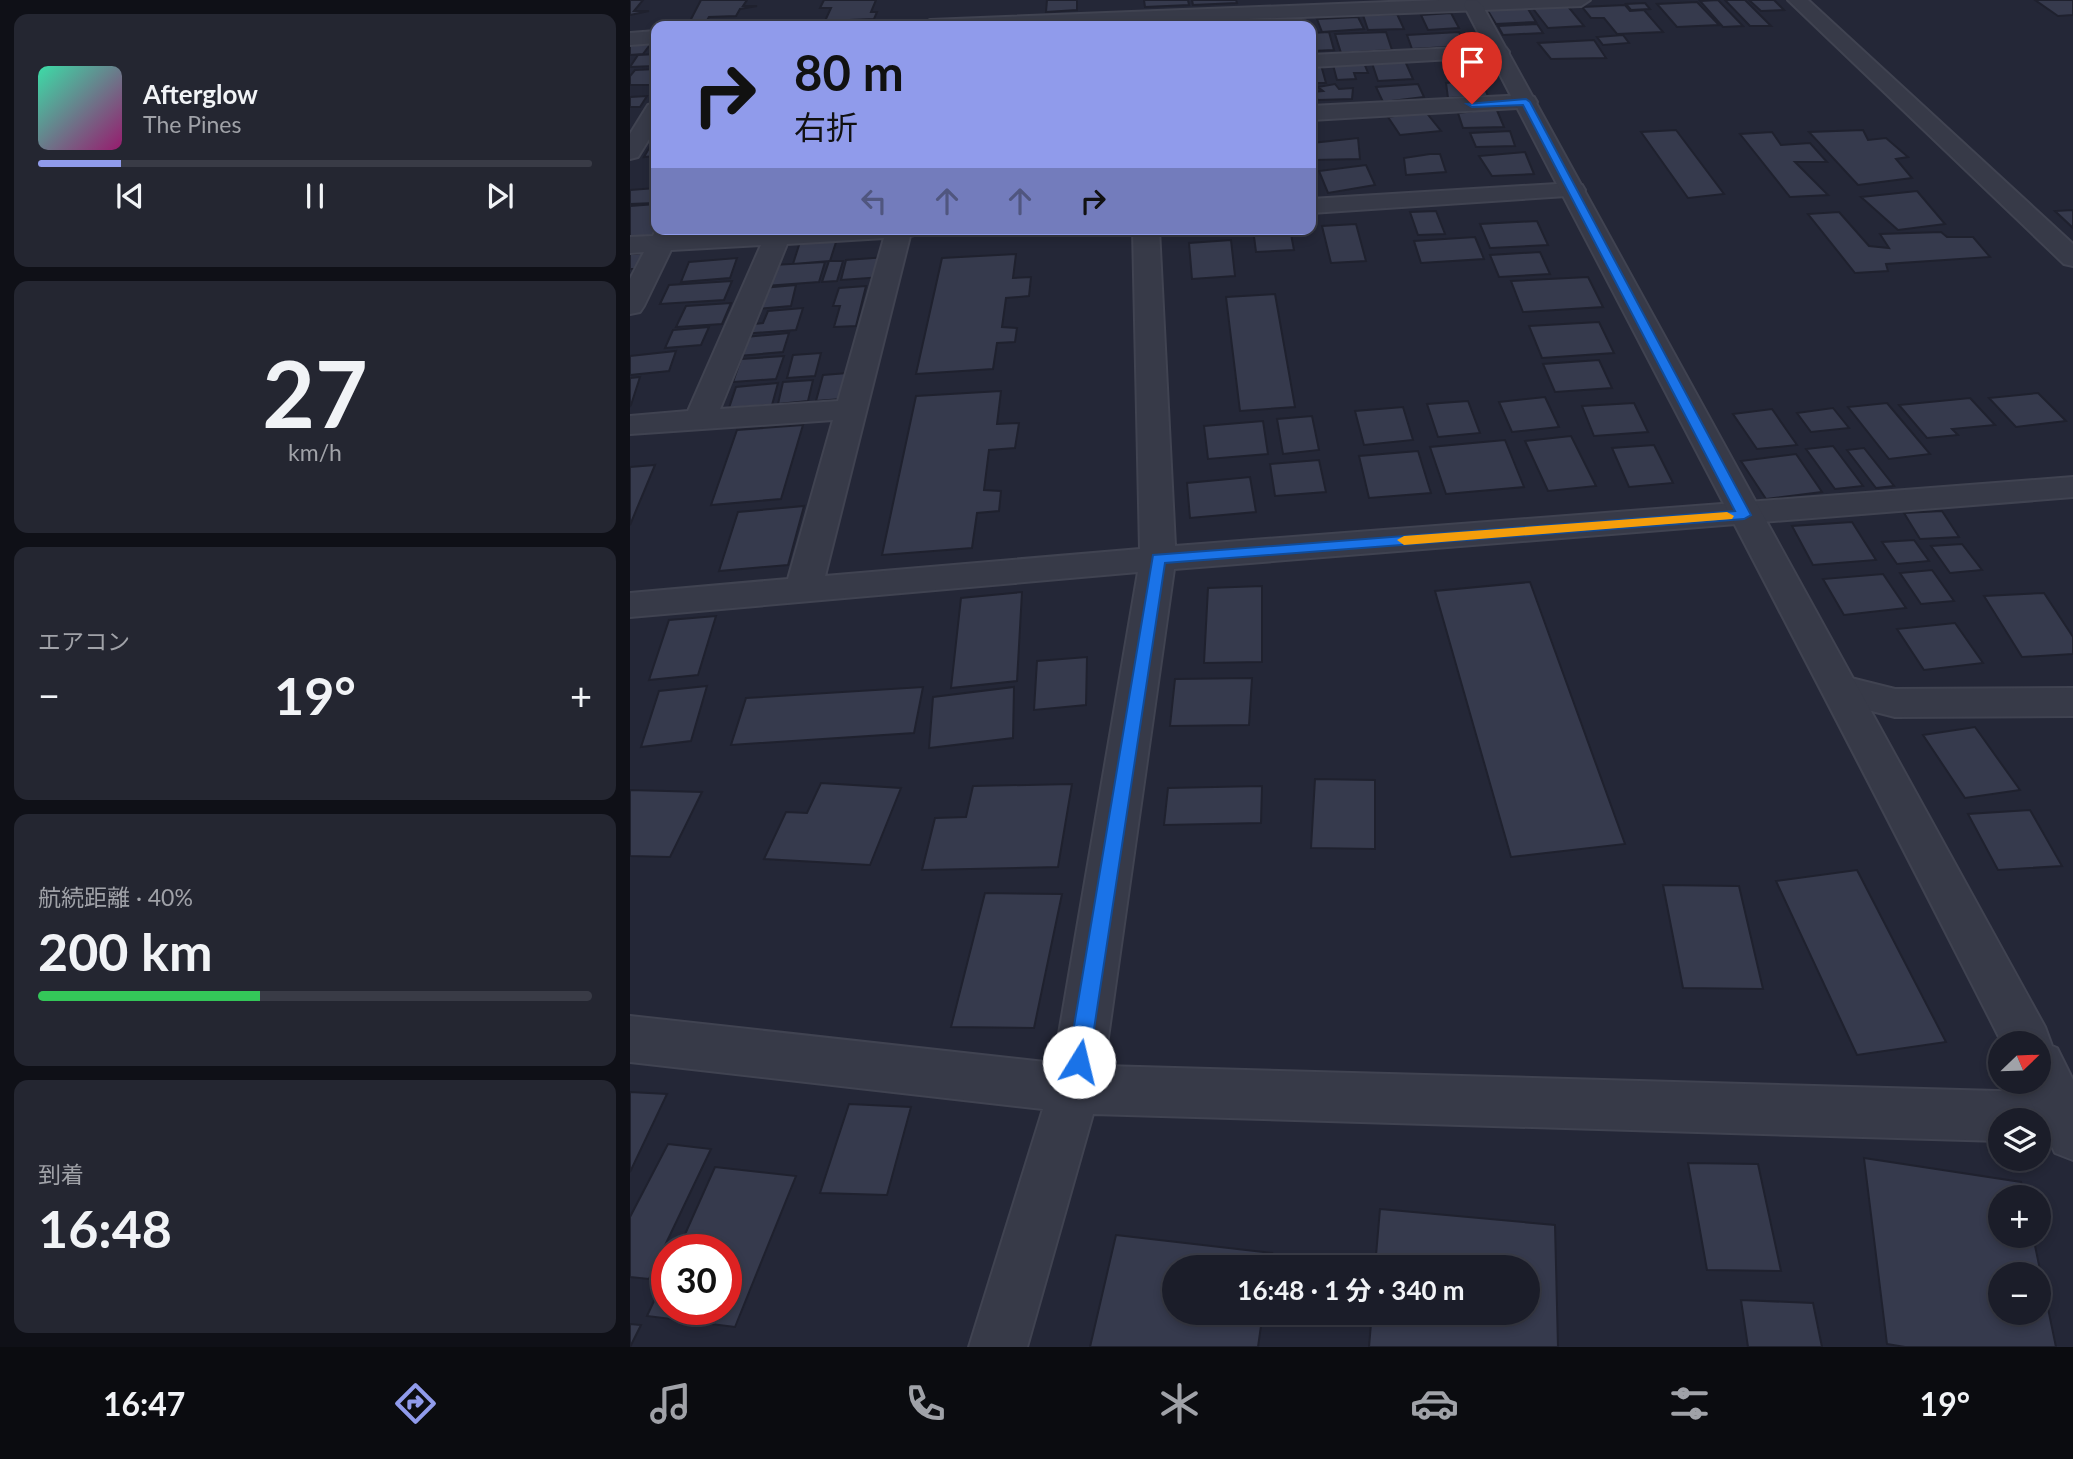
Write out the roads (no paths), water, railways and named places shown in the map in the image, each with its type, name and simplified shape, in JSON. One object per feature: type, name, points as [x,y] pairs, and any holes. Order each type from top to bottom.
[{"type":"street","points":[[1153,21],[1472,2],[1581,0]]},
{"type":"street","points":[[1797,0],[2073,258]]},
{"type":"street","points":[[1472,2],[1744,515],[1843,690],[2022,1031]]},
{"type":"street","points":[[1038,21],[1107,10],[1134,21]]},
{"type":"street","points":[[630,39],[651,37]]},
{"type":"street","points":[[1316,61],[1499,52]]},
{"type":"street","points":[[1316,113],[1526,102]]},
{"type":"street","points":[[630,152],[651,118]]},
{"type":"street","points":[[1316,206],[1573,190]]},
{"type":"street","points":[[630,245],[665,236],[797,235]]},
{"type":"street","points":[[803,590],[898,235]]},
{"type":"street","points":[[998,1347],[1074,1089],[1158,559],[1146,235]]},
{"type":"street","points":[[630,306],[665,236]]},
{"type":"street","points":[[699,420],[777,236]]},
{"type":"street","points":[[630,425],[852,409]]},
{"type":"street","points":[[630,605],[1158,559],[1744,515],[2073,487]]},
{"type":"street","points":[[1843,690],[1895,703],[2073,702]]},
{"type":"street","points":[[630,1039],[1074,1089],[2070,1126],[2051,1088]]}]
